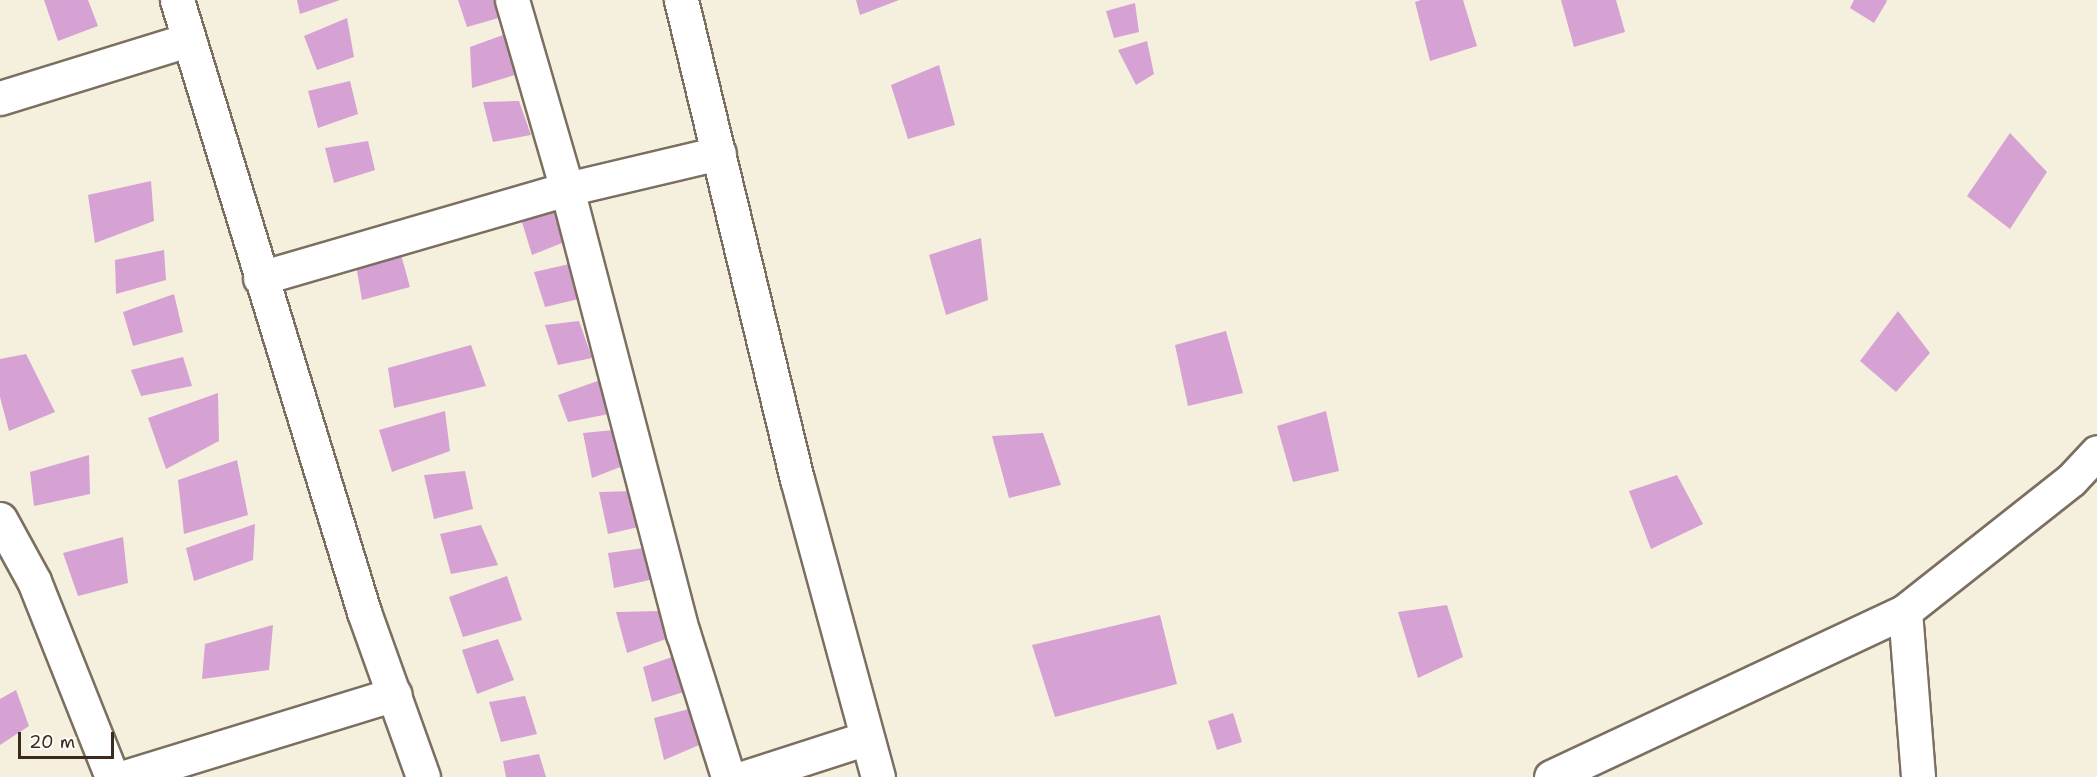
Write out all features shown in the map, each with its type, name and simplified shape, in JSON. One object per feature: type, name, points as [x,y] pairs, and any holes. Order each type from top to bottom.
[{"type":"street","points":[[177,0],[187,40],[364,612],[423,777]]},
{"type":"street","points":[[512,0],[567,189],[683,633],[728,777]]},
{"type":"street","points":[[681,0],[797,479],[878,777]]},
{"type":"street","points":[[0,98],[187,40]]},
{"type":"street","points":[[260,278],[567,189],[719,153]]},
{"type":"street","points":[[1551,777],[1905,611],[2071,480],[2097,452]]},
{"type":"street","points":[[0,519],[34,581],[112,777]]},
{"type":"street","points":[[1905,611],[1918,777]]},
{"type":"street","points":[[125,777],[395,694]]},
{"type":"street","points":[[746,777],[867,738]]},
{"type":"building","points":[[44,0],[88,0],[98,26],[58,41]]},
{"type":"building","points":[[297,0],[340,0],[300,14]]},
{"type":"building","points":[[458,0],[496,0],[502,17],[467,27]]},
{"type":"building","points":[[856,0],[899,0],[860,15]]},
{"type":"building","points":[[1463,0],[1477,46],[1430,61],[1415,2]]},
{"type":"building","points":[[1561,0],[1616,0],[1625,32],[1574,47]]},
{"type":"building","points":[[1854,0],[1887,1],[1874,23],[1850,8]]},
{"type":"building","points":[[1135,3],[1139,32],[1114,38],[1106,11]]},
{"type":"building","points":[[347,18],[354,57],[317,70],[304,36]]},
{"type":"building","points":[[503,35],[515,75],[472,88],[470,47]]},
{"type":"building","points":[[1147,41],[1154,74],[1136,85],[1118,50]]},
{"type":"building","points":[[939,65],[955,125],[908,139],[891,85]]},
{"type":"building","points":[[350,81],[358,114],[318,128],[308,91]]},
{"type":"building","points":[[519,101],[531,135],[493,142],[483,102]]},
{"type":"building","points":[[2010,133],[2047,172],[2010,229],[1967,196]]},
{"type":"building","points":[[368,141],[375,170],[334,183],[325,148]]},
{"type":"building","points":[[151,181],[154,221],[95,243],[88,195]]},
{"type":"building","points":[[556,206],[567,241],[532,255],[518,209]]},
{"type":"building","points":[[981,238],[988,300],[946,315],[929,255]]},
{"type":"building","points":[[164,250],[166,280],[116,294],[115,260]]},
{"type":"building","points":[[400,251],[410,287],[362,300],[355,259]]},
{"type":"building","points":[[574,263],[583,298],[545,307],[534,272]]},
{"type":"building","points":[[174,294],[183,332],[133,346],[123,312]]},
{"type":"building","points":[[1898,311],[1930,353],[1896,392],[1860,361]]},
{"type":"building","points":[[579,321],[592,358],[558,365],[545,325]]},
{"type":"building","points":[[1226,331],[1243,393],[1188,406],[1175,345]]},
{"type":"building","points":[[471,345],[486,386],[394,408],[388,368]]},
{"type":"building","points":[[26,354],[55,412],[9,431],[0,397],[0,359]]},
{"type":"building","points":[[183,357],[192,386],[141,396],[131,370]]},
{"type":"building","points":[[606,378],[609,414],[568,422],[558,395]]},
{"type":"building","points":[[218,393],[219,441],[166,469],[148,418]]},
{"type":"building","points":[[445,411],[450,451],[392,472],[379,430]]},
{"type":"building","points":[[1326,411],[1339,471],[1293,482],[1277,426]]},
{"type":"building","points":[[614,430],[628,464],[592,478],[583,433]]},
{"type":"building","points":[[1043,433],[1061,485],[1009,498],[992,436]]},
{"type":"building","points":[[89,455],[90,494],[34,506],[30,472]]},
{"type":"building","points":[[237,460],[248,515],[184,534],[178,480]]},
{"type":"building","points":[[465,471],[473,509],[434,519],[424,475]]},
{"type":"building","points":[[1677,475],[1703,524],[1651,549],[1629,491]]},
{"type":"building","points":[[636,491],[643,526],[608,534],[599,492]]},
{"type":"building","points":[[255,524],[253,560],[194,581],[186,548]]},
{"type":"building","points":[[481,525],[498,565],[451,574],[440,534]]},
{"type":"building","points":[[123,537],[128,583],[78,596],[63,553]]},
{"type":"building","points":[[644,548],[654,579],[614,588],[608,553]]},
{"type":"building","points":[[507,576],[522,620],[463,637],[449,597]]},
{"type":"building","points":[[1447,605],[1463,657],[1418,678],[1398,612]]},
{"type":"building","points":[[661,611],[666,639],[627,653],[616,612]]},
{"type":"building","points":[[1160,615],[1177,684],[1055,717],[1032,645]]},
{"type":"building","points":[[273,625],[269,670],[202,679],[205,644]]},
{"type":"building","points":[[498,639],[514,680],[477,694],[462,650]]},
{"type":"building","points":[[678,655],[690,690],[652,702],[643,667]]},
{"type":"building","points":[[16,690],[29,726],[0,745],[0,699]]},
{"type":"building","points":[[525,696],[537,734],[501,742],[489,702]]},
{"type":"building","points":[[689,709],[704,743],[664,760],[654,718]]},
{"type":"building","points":[[1233,713],[1242,742],[1217,750],[1208,721]]},
{"type":"building","points":[[539,754],[546,777],[506,777],[503,761]]}]
